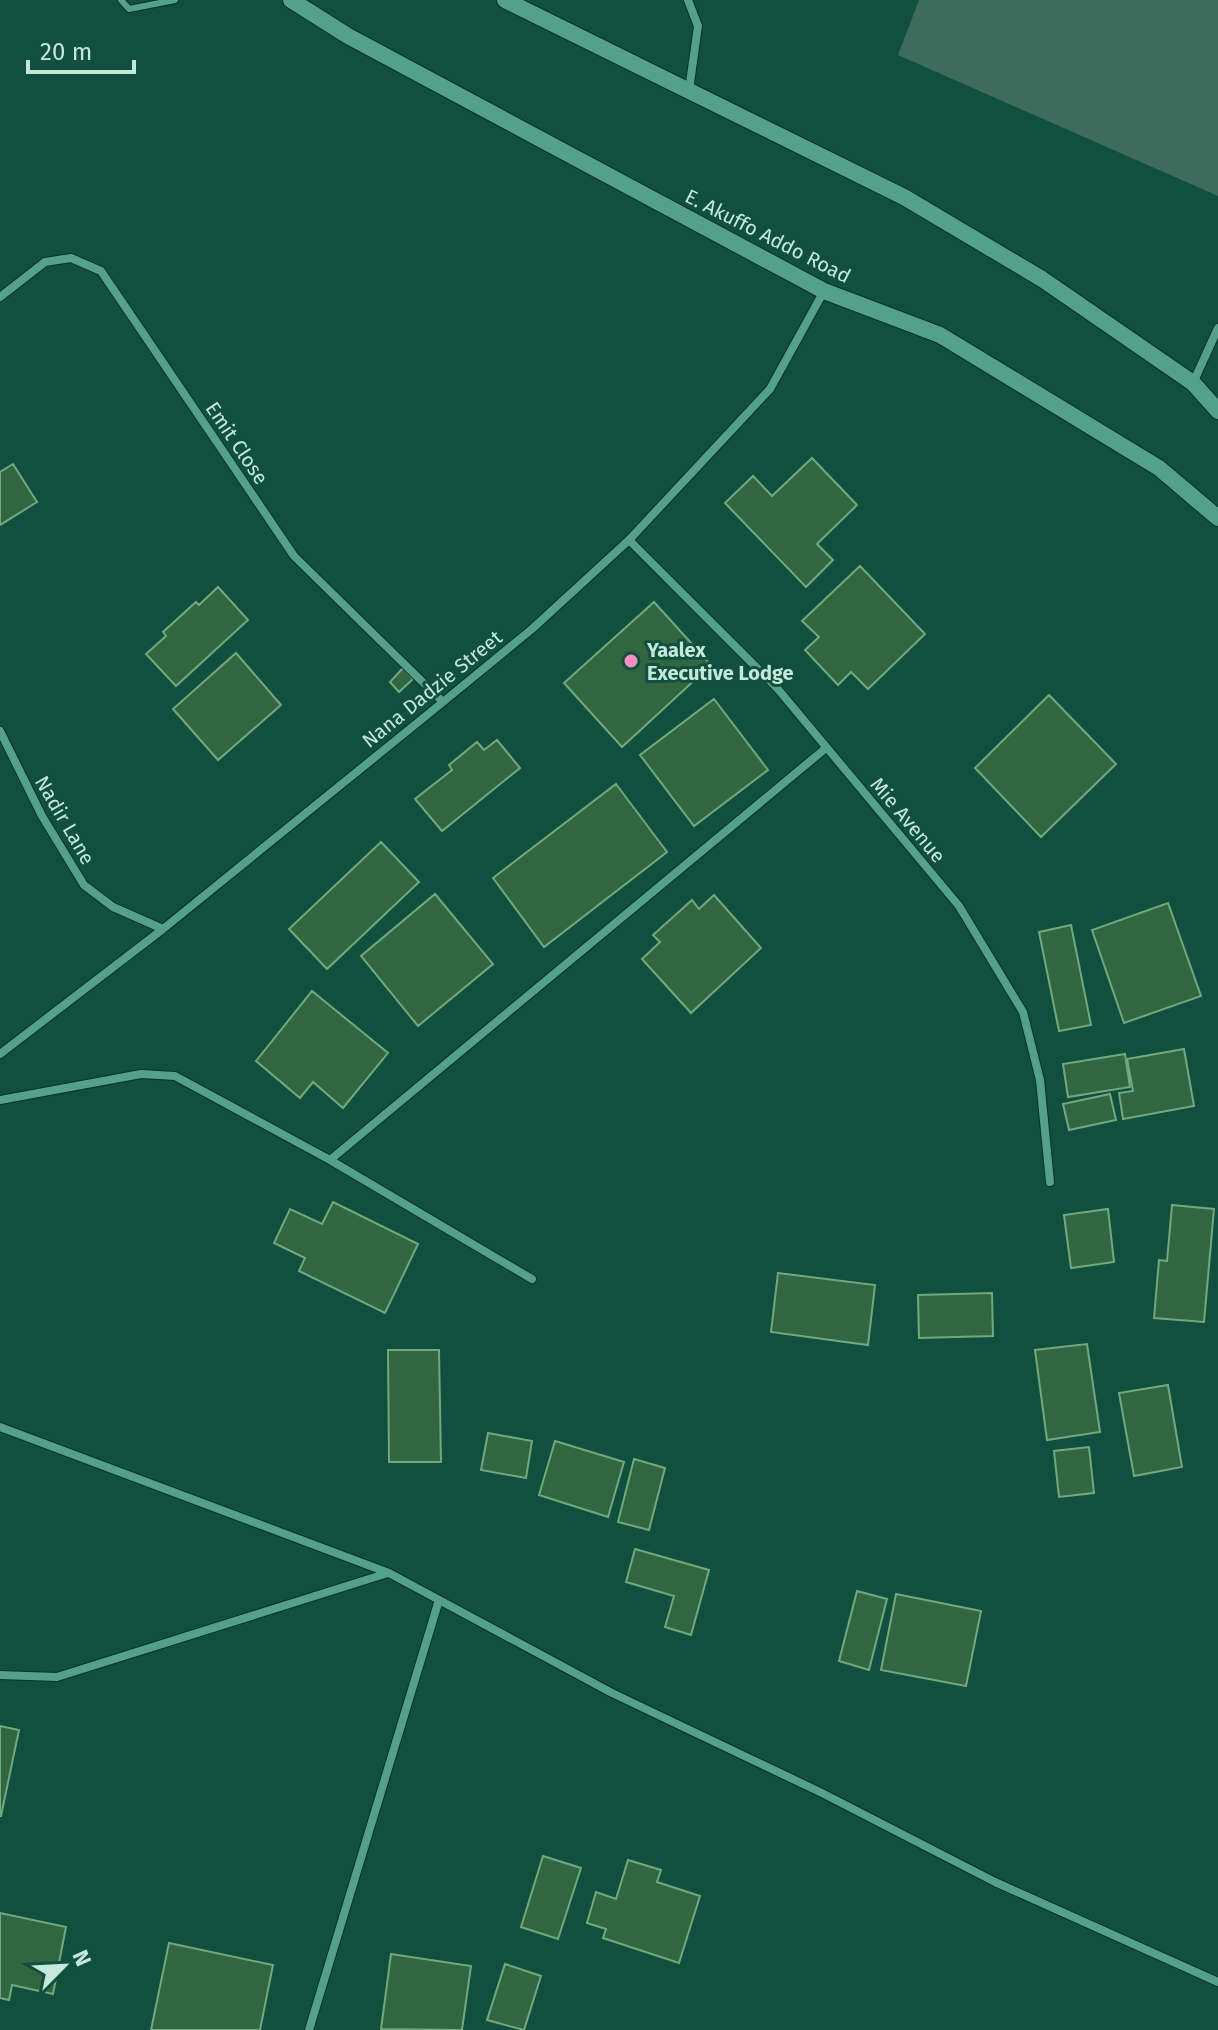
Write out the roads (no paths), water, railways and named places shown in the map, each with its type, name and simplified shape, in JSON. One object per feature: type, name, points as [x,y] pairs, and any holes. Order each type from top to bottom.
[{"type":"main road","name":"E. Akuffo Addo Road","points":[[291,0],[348,36],[824,291],[940,335],[1159,468],[1218,518]]},
{"type":"main road","points":[[505,0],[904,197],[1042,279],[1193,383],[1218,411]]},
{"type":"street","points":[[688,0],[698,26],[689,91]]},
{"type":"street","name":"Emit Close","points":[[0,297],[45,262],[71,258],[101,271],[294,556],[443,702]]},
{"type":"street","name":"Nana Dadzie Street","points":[[0,1054],[163,929],[443,702],[532,629],[629,540],[770,389],[824,291]]},
{"type":"street","points":[[1193,383],[1218,328]]},
{"type":"street","name":"Mie Avenue","points":[[629,540],[777,688],[959,906],[1023,1012],[1040,1080],[1050,1182]]},
{"type":"street","name":"Nadir Lane","points":[[0,731],[42,816],[84,885],[113,907],[163,929]]},
{"type":"street","points":[[330,1160],[826,748]]},
{"type":"street","points":[[0,1100],[141,1074],[175,1076],[330,1160],[532,1279]]},
{"type":"street","points":[[0,1427],[389,1573],[612,1693],[822,1793],[995,1882],[1218,1982]]},
{"type":"street","points":[[0,1675],[57,1677],[389,1573]]},
{"type":"street","points":[[309,2030],[439,1600]]},
{"type":"lane","points":[[121,0],[129,9],[175,0]]},
{"type":"place","name":"Yaalex Executive Lodge","points":[[631,661]]}]
